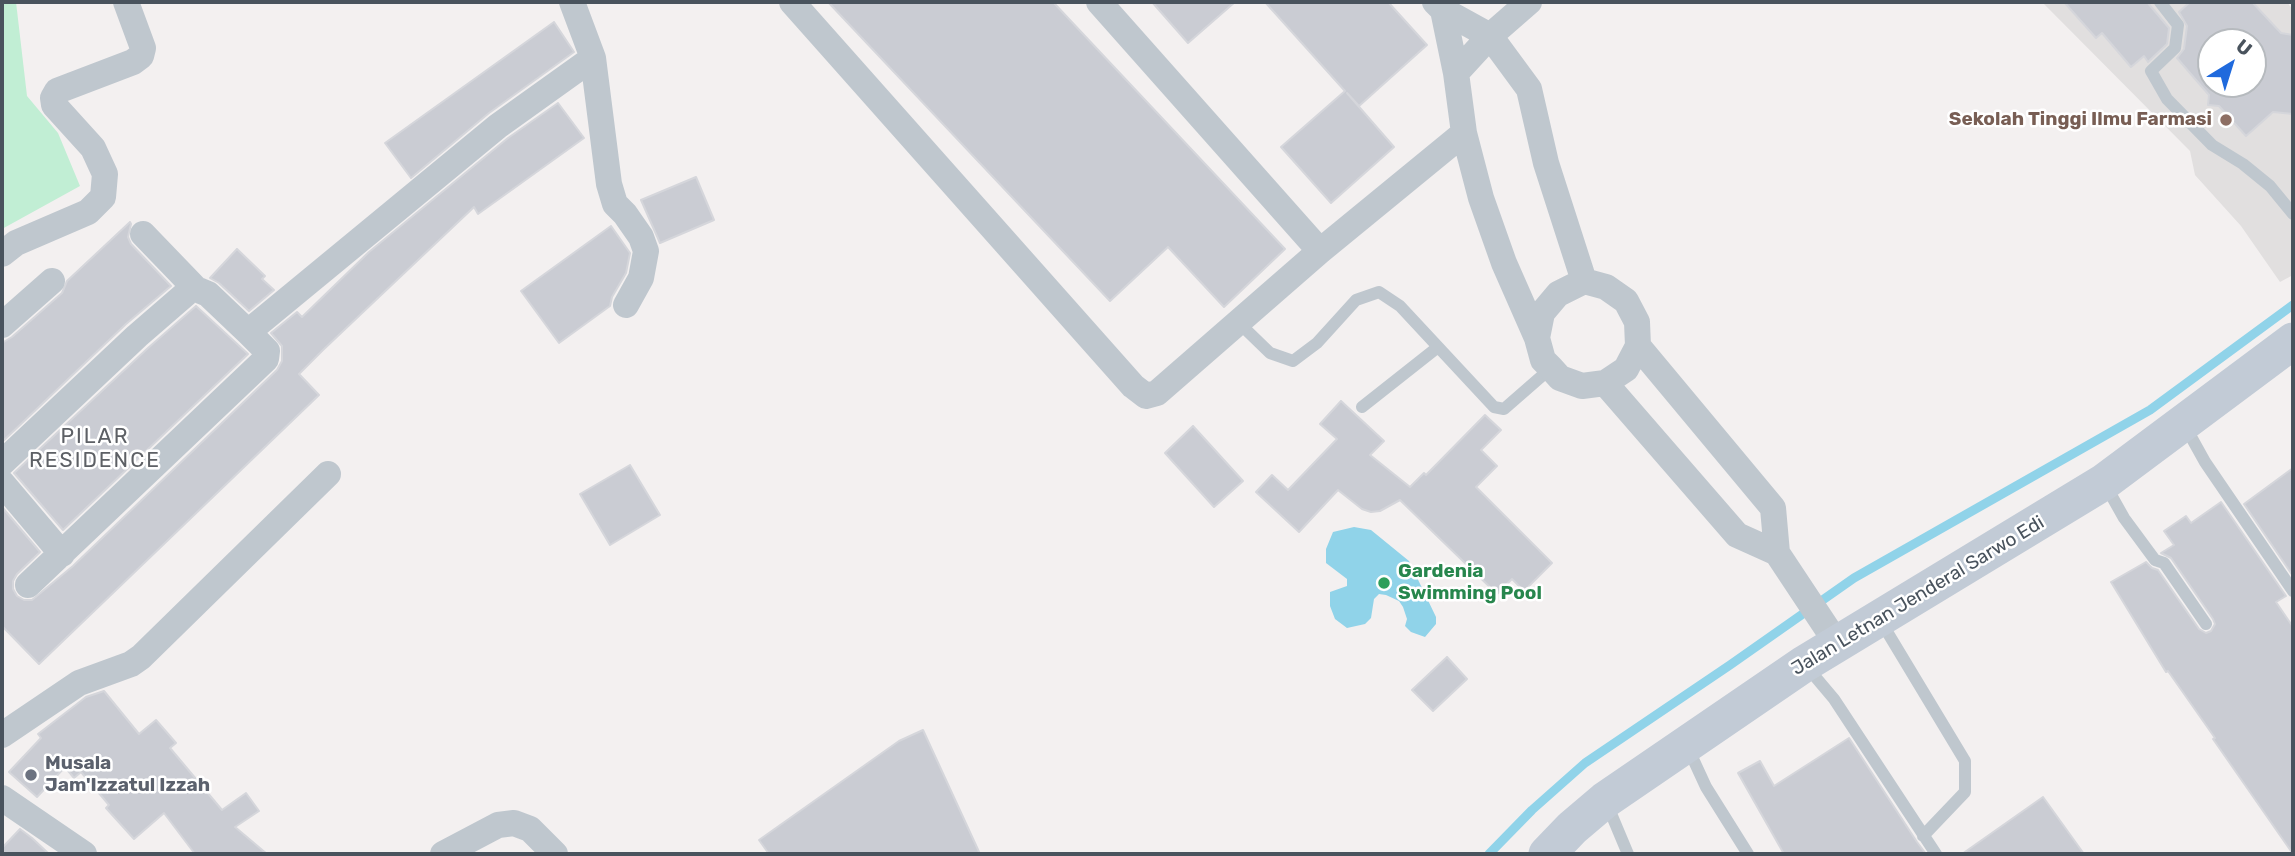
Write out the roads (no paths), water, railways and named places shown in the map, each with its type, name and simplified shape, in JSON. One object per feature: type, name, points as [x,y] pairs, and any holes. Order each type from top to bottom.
[{"type":"main road","name":"Jalan Letnan Jenderal Sarwo Edi","points":[[1547,854],[1605,800],[1804,664],[1832,636],[1880,619],[2104,482],[2293,341]]},
{"type":"street","points":[[2,254],[16,243],[88,212],[103,197],[105,174],[93,148],[54,105],[54,97],[57,91],[133,62],[141,56],[143,48],[126,2]]},
{"type":"street","points":[[572,2],[593,58],[609,184],[615,204],[633,226],[646,251],[641,278],[626,305]]},
{"type":"street","points":[[792,2],[1133,386],[1146,396],[1157,393],[1320,251],[1464,134]]},
{"type":"street","points":[[1098,2],[1320,251]]},
{"type":"street","points":[[1455,73],[1490,36],[1529,2]]},
{"type":"street","points":[[1439,6],[1490,36],[1529,89],[1546,163],[1584,281]]},
{"type":"street","points":[[1439,6],[1455,73],[1464,134],[1481,198],[1504,263],[1537,338],[1543,360],[1560,378],[1582,386],[1605,383],[1626,369],[1638,346],[1637,322],[1626,301],[1606,287],[1584,281],[1558,294],[1542,313],[1537,338]]},
{"type":"street","points":[[248,332],[498,125],[593,58]]},
{"type":"street","points":[[28,585],[266,359],[267,351],[208,294],[196,289],[143,234]]},
{"type":"street","points":[[2,324],[52,281]]},
{"type":"street","points":[[2,463],[137,336],[182,296],[196,289]]},
{"type":"street","points":[[1638,346],[1773,508],[1777,553],[1832,636]]},
{"type":"street","points":[[1605,383],[1737,535],[1777,553]]},
{"type":"street","points":[[2,735],[79,683],[131,664],[141,657],[328,474]]},
{"type":"street","points":[[2,483],[62,554]]},
{"type":"street","points":[[2,798],[84,854]]},
{"type":"street","points":[[443,854],[498,825],[514,823],[530,829],[555,854]]},
{"type":"lane","points":[[2160,2],[2178,25],[2175,48],[2151,71],[2167,99],[2211,145],[2243,164],[2270,186],[2293,214]]},
{"type":"lane","points":[[1238,322],[1270,353],[1293,361],[1317,344],[1356,300],[1379,292],[1400,306],[1494,407],[1504,409],[1550,368]]},
{"type":"lane","points":[[1362,407],[1438,347]]},
{"type":"lane","points":[[2183,422],[2205,461],[2293,591]]},
{"type":"lane","points":[[2104,482],[2124,518],[2155,560],[2164,563],[2206,624]]},
{"type":"lane","points":[[1880,619],[1965,761],[1965,792],[1923,836]]},
{"type":"lane","points":[[1804,664],[1833,699],[1936,854]]},
{"type":"lane","points":[[1686,744],[1706,787],[1748,854]]},
{"type":"lane","points":[[1605,800],[1628,854]]},
{"type":"water","name":"Gardenia Swimming Pool","points":[[1354,527],[1371,530],[1409,561],[1436,617],[1436,624],[1425,637],[1411,632],[1405,626],[1407,619],[1403,607],[1399,601],[1386,595],[1379,594],[1374,599],[1371,618],[1365,624],[1347,628],[1335,619],[1330,606],[1330,592],[1347,586],[1347,579],[1326,563],[1326,549],[1333,532]]},
{"type":"waterway","points":[[1489,854],[1532,810],[1585,763],[1854,578],[2150,410],[2293,305]]},
{"type":"place","name":"Sekolah Tinggi Ilmu Farmasi","points":[[2226,120]]},
{"type":"place","name":"Gardenia Swimming Pool","points":[[1384,583]]},
{"type":"place","name":"Musala Jam'Izzatul Izzah","points":[[31,775]]},
{"type":"district","name":"PILAR RESIDENCE","points":[[95,449]]}]
